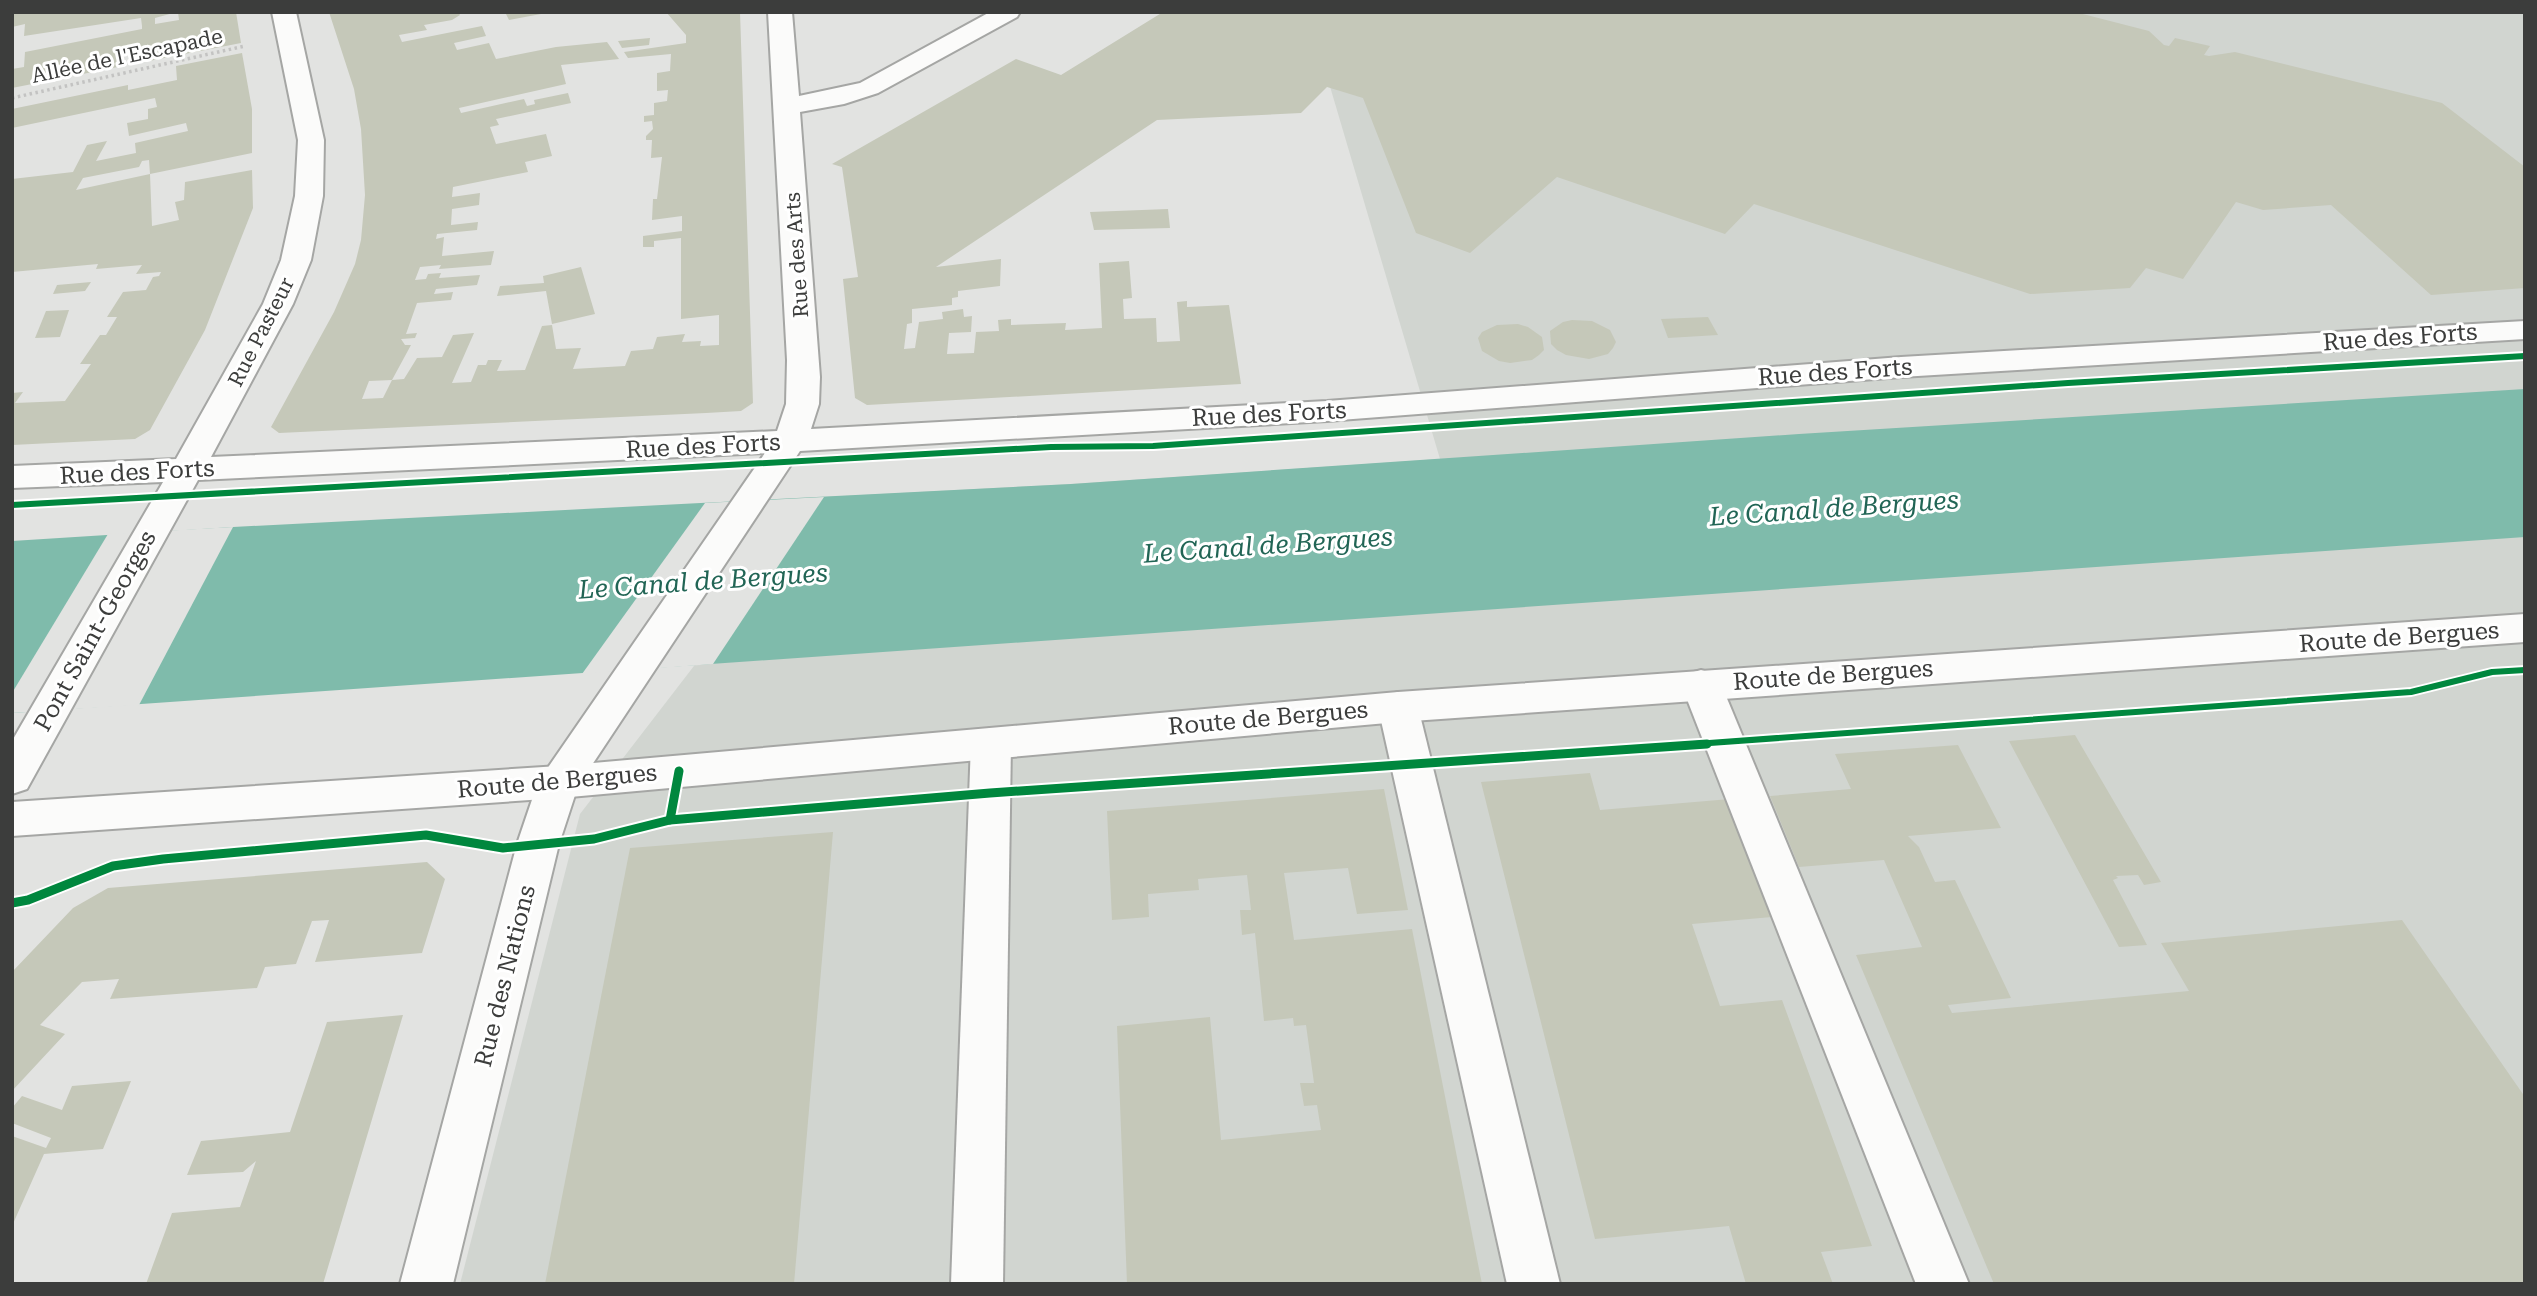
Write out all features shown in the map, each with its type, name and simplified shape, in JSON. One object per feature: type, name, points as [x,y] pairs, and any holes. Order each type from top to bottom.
[{"type":"street","name":"Rue des Arts","points":[[623,685],[789,442],[803,409],[780,12]]},
{"type":"street","points":[[787,106],[844,96],[869,88],[1008,12]]},
{"type":"street","name":"Rue Pasteur","points":[[161,512],[278,304],[296,260],[309,196],[311,140],[287,24]]},
{"type":"street","name":"Rue des Forts","points":[[12,477],[789,442],[1326,411],[1887,368],[2525,330]]},
{"type":"street","name":"Pont Saint-Georges","points":[[20,764],[161,512]]},
{"type":"street","name":"Route de Bergues","points":[[12,820],[559,782],[1398,706],[2525,628]]},
{"type":"street","points":[[1701,684],[1943,1284]]},
{"type":"street","name":"Rue des Nations","points":[[426,1284],[538,844],[559,782],[623,685]]},
{"type":"street","points":[[1398,706],[1534,1284]]},
{"type":"street","points":[[977,1284],[991,743]]},
{"type":"shaded area","points":[[1308,12],[2525,12],[2525,1284],[460,1284],[580,814],[824,497],[1071,484],[1440,459]]},
{"type":"water","name":"Le Canal de Bergues","points":[[2525,389],[2525,537],[12,713],[12,541],[233,527],[1071,484],[1799,434]]},
{"type":"pier","points":[[824,497],[713,664],[582,674],[705,503]]},
{"type":"pier","points":[[233,527],[139,705],[12,713],[12,693],[108,534]]},
{"type":"building","points":[[12,12],[177,12],[155,18],[155,24],[179,20],[178,12],[236,12],[241,43],[149,61],[147,45],[121,50],[123,66],[12,88],[12,69],[24,67],[25,52],[142,29],[142,26],[141,18],[24,36],[25,24],[12,27]]},
{"type":"building","points":[[329,12],[458,12],[460,15],[452,20],[424,25],[427,30],[399,35],[402,42],[482,26],[486,36],[454,43],[457,50],[489,43],[496,59],[556,47],[607,42],[619,59],[561,65],[566,84],[459,108],[461,113],[524,99],[527,106],[535,104],[534,100],[568,93],[571,103],[496,119],[499,125],[490,127],[496,144],[546,134],[552,156],[525,162],[528,172],[453,187],[452,197],[480,193],[479,205],[452,209],[451,225],[478,222],[477,230],[437,234],[436,239],[444,237],[442,256],[494,251],[491,265],[439,269],[441,265],[420,267],[415,280],[426,279],[428,274],[441,273],[439,278],[480,275],[477,285],[436,289],[434,294],[453,292],[451,300],[417,303],[406,334],[417,333],[415,338],[401,339],[405,345],[411,345],[392,380],[404,379],[417,358],[442,357],[453,335],[474,333],[452,383],[471,382],[478,365],[486,365],[488,360],[502,360],[497,371],[525,370],[542,326],[552,325],[556,349],[581,348],[573,369],[625,366],[631,351],[653,349],[657,337],[685,334],[682,342],[701,341],[700,346],[719,345],[719,315],[681,319],[681,238],[654,241],[654,247],[643,247],[643,236],[682,231],[682,216],[652,220],[653,199],[657,199],[662,157],[651,158],[652,140],[646,140],[646,136],[653,129],[652,121],[644,122],[644,116],[654,115],[654,103],[667,101],[668,90],[657,91],[657,73],[670,71],[671,54],[628,58],[624,52],[686,43],[686,35],[666,12],[740,12],[753,403],[741,411],[706,413],[279,433],[271,427],[334,312],[355,264],[361,240],[365,195],[361,129],[354,89]],"holes":[[[392,380],[383,398],[362,399],[369,381]]]},
{"type":"building","points":[[505,12],[541,12],[541,14],[509,20]]},
{"type":"building","points":[[1163,12],[2075,12],[2149,31],[2164,45],[2169,46],[2175,38],[2210,46],[2204,55],[2235,52],[2442,103],[2525,167],[2525,288],[2431,295],[2331,205],[2263,210],[2236,202],[2183,279],[2146,268],[2130,288],[2030,294],[1754,204],[1725,234],[1557,177],[1470,253],[1416,233],[1363,98],[1327,87],[1301,113],[1157,120],[936,267],[1001,259],[1000,286],[958,291],[958,297],[952,298],[952,305],[912,309],[912,323],[907,324],[904,349],[915,348],[919,322],[943,319],[942,312],[963,309],[964,317],[972,316],[971,332],[949,333],[947,354],[974,353],[976,332],[999,331],[998,320],[1011,319],[1011,325],[1066,323],[1065,330],[1102,328],[1099,263],[1129,261],[1132,298],[1123,299],[1124,319],[1156,318],[1157,342],[1180,341],[1177,302],[1187,301],[1187,307],[1229,305],[1241,384],[867,405],[855,398],[843,279],[858,277],[842,167],[832,164],[1016,59],[1061,75]]},
{"type":"building","points":[[650,38],[649,45],[622,48],[618,41]]},
{"type":"building","points":[[242,53],[252,109],[252,153],[150,174],[152,226],[179,220],[175,202],[184,200],[185,182],[252,170],[253,208],[205,330],[150,430],[135,439],[12,445],[12,393],[23,392],[15,403],[65,401],[91,364],[80,364],[100,335],[106,335],[117,317],[107,317],[123,292],[146,290],[153,277],[159,276],[161,272],[136,274],[142,265],[96,269],[98,264],[12,272],[12,179],[73,172],[87,145],[107,141],[96,161],[136,153],[135,143],[188,131],[186,123],[129,136],[127,123],[148,119],[148,109],[157,107],[155,98],[12,128],[12,109],[128,85],[128,90],[177,80],[176,66]],"holes":[[[149,160],[150,174],[76,190],[83,178],[139,167],[142,161]]]},
{"type":"building","points":[[1168,209],[1170,228],[1094,230],[1090,212]]},
{"type":"building","points":[[581,267],[595,314],[552,324],[546,291],[497,296],[500,286],[544,283],[543,276]]},
{"type":"building","points":[[91,282],[85,291],[53,294],[57,285]]},
{"type":"building","points":[[69,310],[60,337],[35,338],[46,311]]},
{"type":"building","points":[[1708,317],[1718,335],[1668,338],[1661,319]]},
{"type":"building","points":[[1592,321],[1610,330],[1616,342],[1613,348],[1608,354],[1589,359],[1566,355],[1557,350],[1551,344],[1550,331],[1563,322]]},
{"type":"building","points":[[1518,324],[1528,327],[1542,337],[1544,350],[1539,355],[1532,360],[1510,363],[1499,361],[1482,351],[1478,338],[1482,332],[1497,325]]},
{"type":"building","points":[[2075,735],[2161,882],[2144,885],[2138,875],[2116,876],[2118,878],[2113,880],[2147,945],[2119,947],[2009,741]]},
{"type":"building","points":[[1958,745],[2001,828],[1908,836],[1919,847],[1935,882],[1955,880],[2011,998],[1948,1005],[1952,1013],[2189,991],[2161,943],[2402,920],[2525,1097],[2525,1284],[1994,1284],[1856,955],[1922,947],[1884,860],[1799,867],[1770,796],[1851,789],[1835,754]]},
{"type":"building","points":[[1590,773],[1600,810],[1730,799],[1772,917],[1692,924],[1720,1006],[1782,1000],[1872,1246],[1821,1252],[1833,1284],[1746,1284],[1729,1226],[1595,1239],[1481,782]]},
{"type":"building","points":[[1384,789],[1408,910],[1357,914],[1348,868],[1284,873],[1294,940],[1412,929],[1482,1284],[1127,1284],[1117,1026],[1210,1017],[1221,1140],[1321,1130],[1317,1105],[1304,1106],[1300,1083],[1314,1083],[1306,1025],[1294,1026],[1293,1018],[1264,1021],[1255,933],[1242,935],[1240,910],[1251,910],[1247,875],[1198,879],[1199,890],[1148,894],[1149,917],[1112,920],[1107,811]]},
{"type":"building","points":[[833,832],[794,1284],[545,1284],[630,848]]},
{"type":"building","points":[[427,862],[445,879],[422,953],[315,962],[329,920],[312,921],[296,964],[265,967],[257,988],[110,999],[119,979],[82,982],[40,1025],[65,1034],[12,1091],[12,972],[73,908],[108,888]]},
{"type":"building","points":[[403,1015],[323,1284],[146,1284],[172,1213],[240,1207],[256,1161],[243,1172],[187,1175],[201,1141],[290,1132],[327,1022]]},
{"type":"building","points":[[131,1081],[103,1149],[44,1154],[12,1226],[12,1136],[46,1148],[51,1138],[12,1123],[12,1108],[22,1096],[62,1110],[72,1086]]},
{"type":"cycle path","points":[[12,505],[1051,447],[1153,446],[2068,383],[2525,356]]},
{"type":"cycle path","points":[[679,771],[670,820],[990,793],[2152,713],[2411,692],[2492,672],[2525,670]]},
{"type":"cycle path","points":[[12,903],[28,900],[113,866],[163,859],[426,835],[503,848],[594,839],[670,820]]}]
